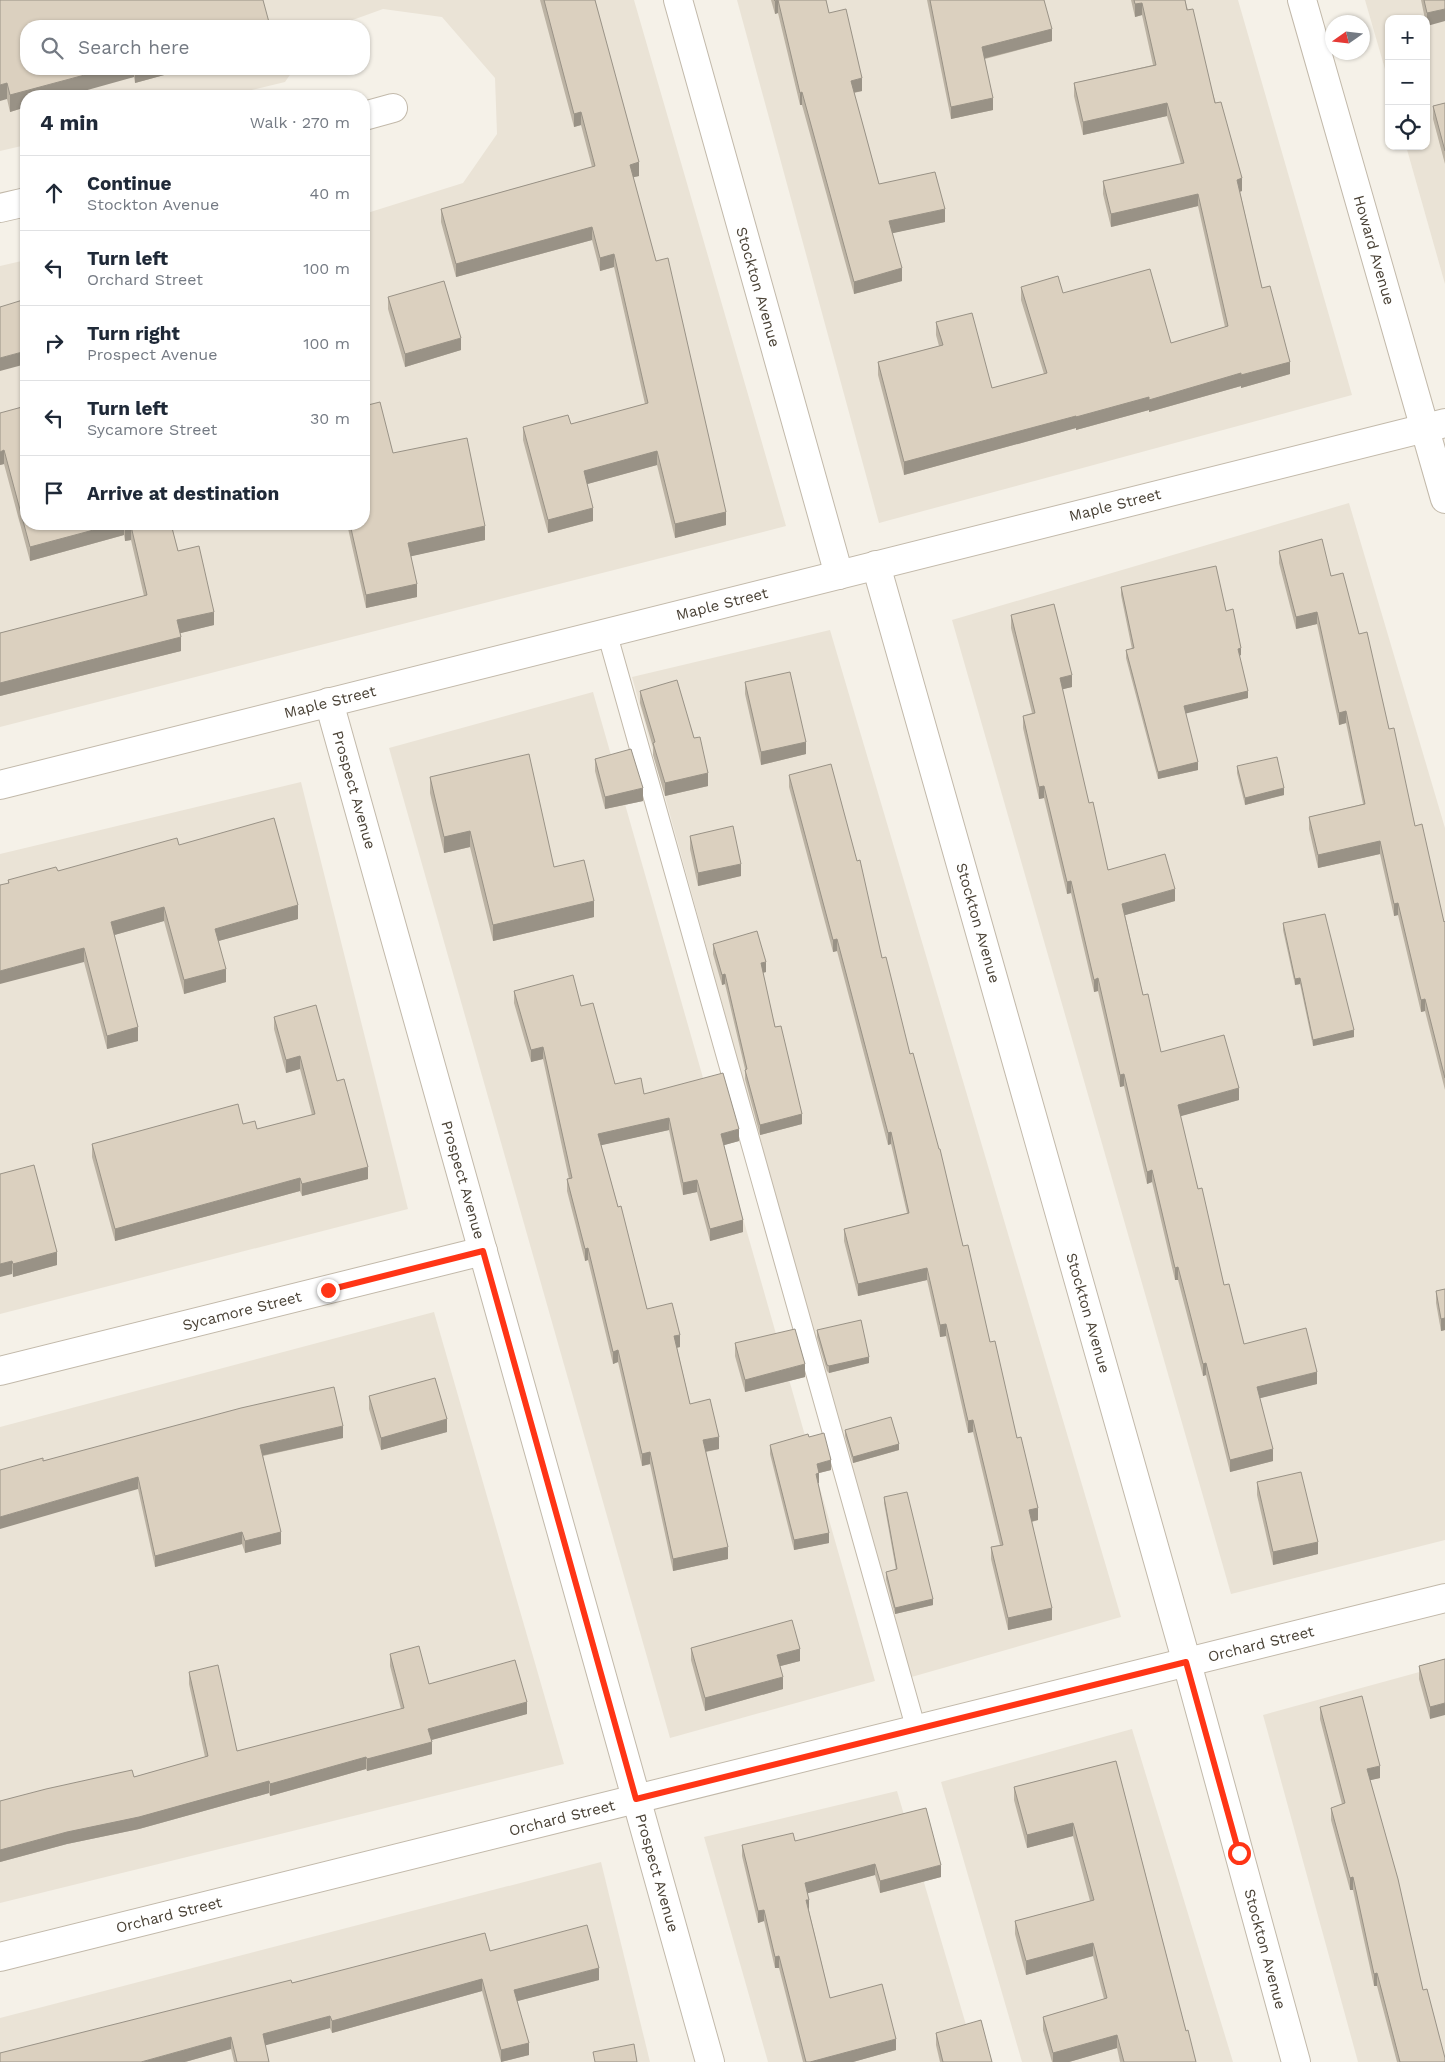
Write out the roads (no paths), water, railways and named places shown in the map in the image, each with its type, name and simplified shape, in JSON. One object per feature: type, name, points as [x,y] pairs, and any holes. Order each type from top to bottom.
[{"type":"street","name":"Stockton Avenue","points":[[678,0],[838,575]]},
{"type":"street","name":"Howard Avenue","points":[[1302,0],[1435,425],[1445,500]]},
{"type":"street","points":[[370,114],[393,108]]},
{"type":"street","points":[[0,208],[20,203]]},
{"type":"street","name":"Maple Street","points":[[0,785],[1435,425]]},
{"type":"street","name":"Stockton Avenue","points":[[876,565],[1186,1662],[1296,2062]]},
{"type":"street","name":"Prospect Avenue","points":[[329,702],[710,2062]]},
{"type":"street","name":"Sycamore Street","points":[[0,1370],[483,1251]]},
{"type":"street","name":"Orchard Street","points":[[0,1957],[1445,1598]]},
{"type":"lane","points":[[606,632],[916,1729]]}]
